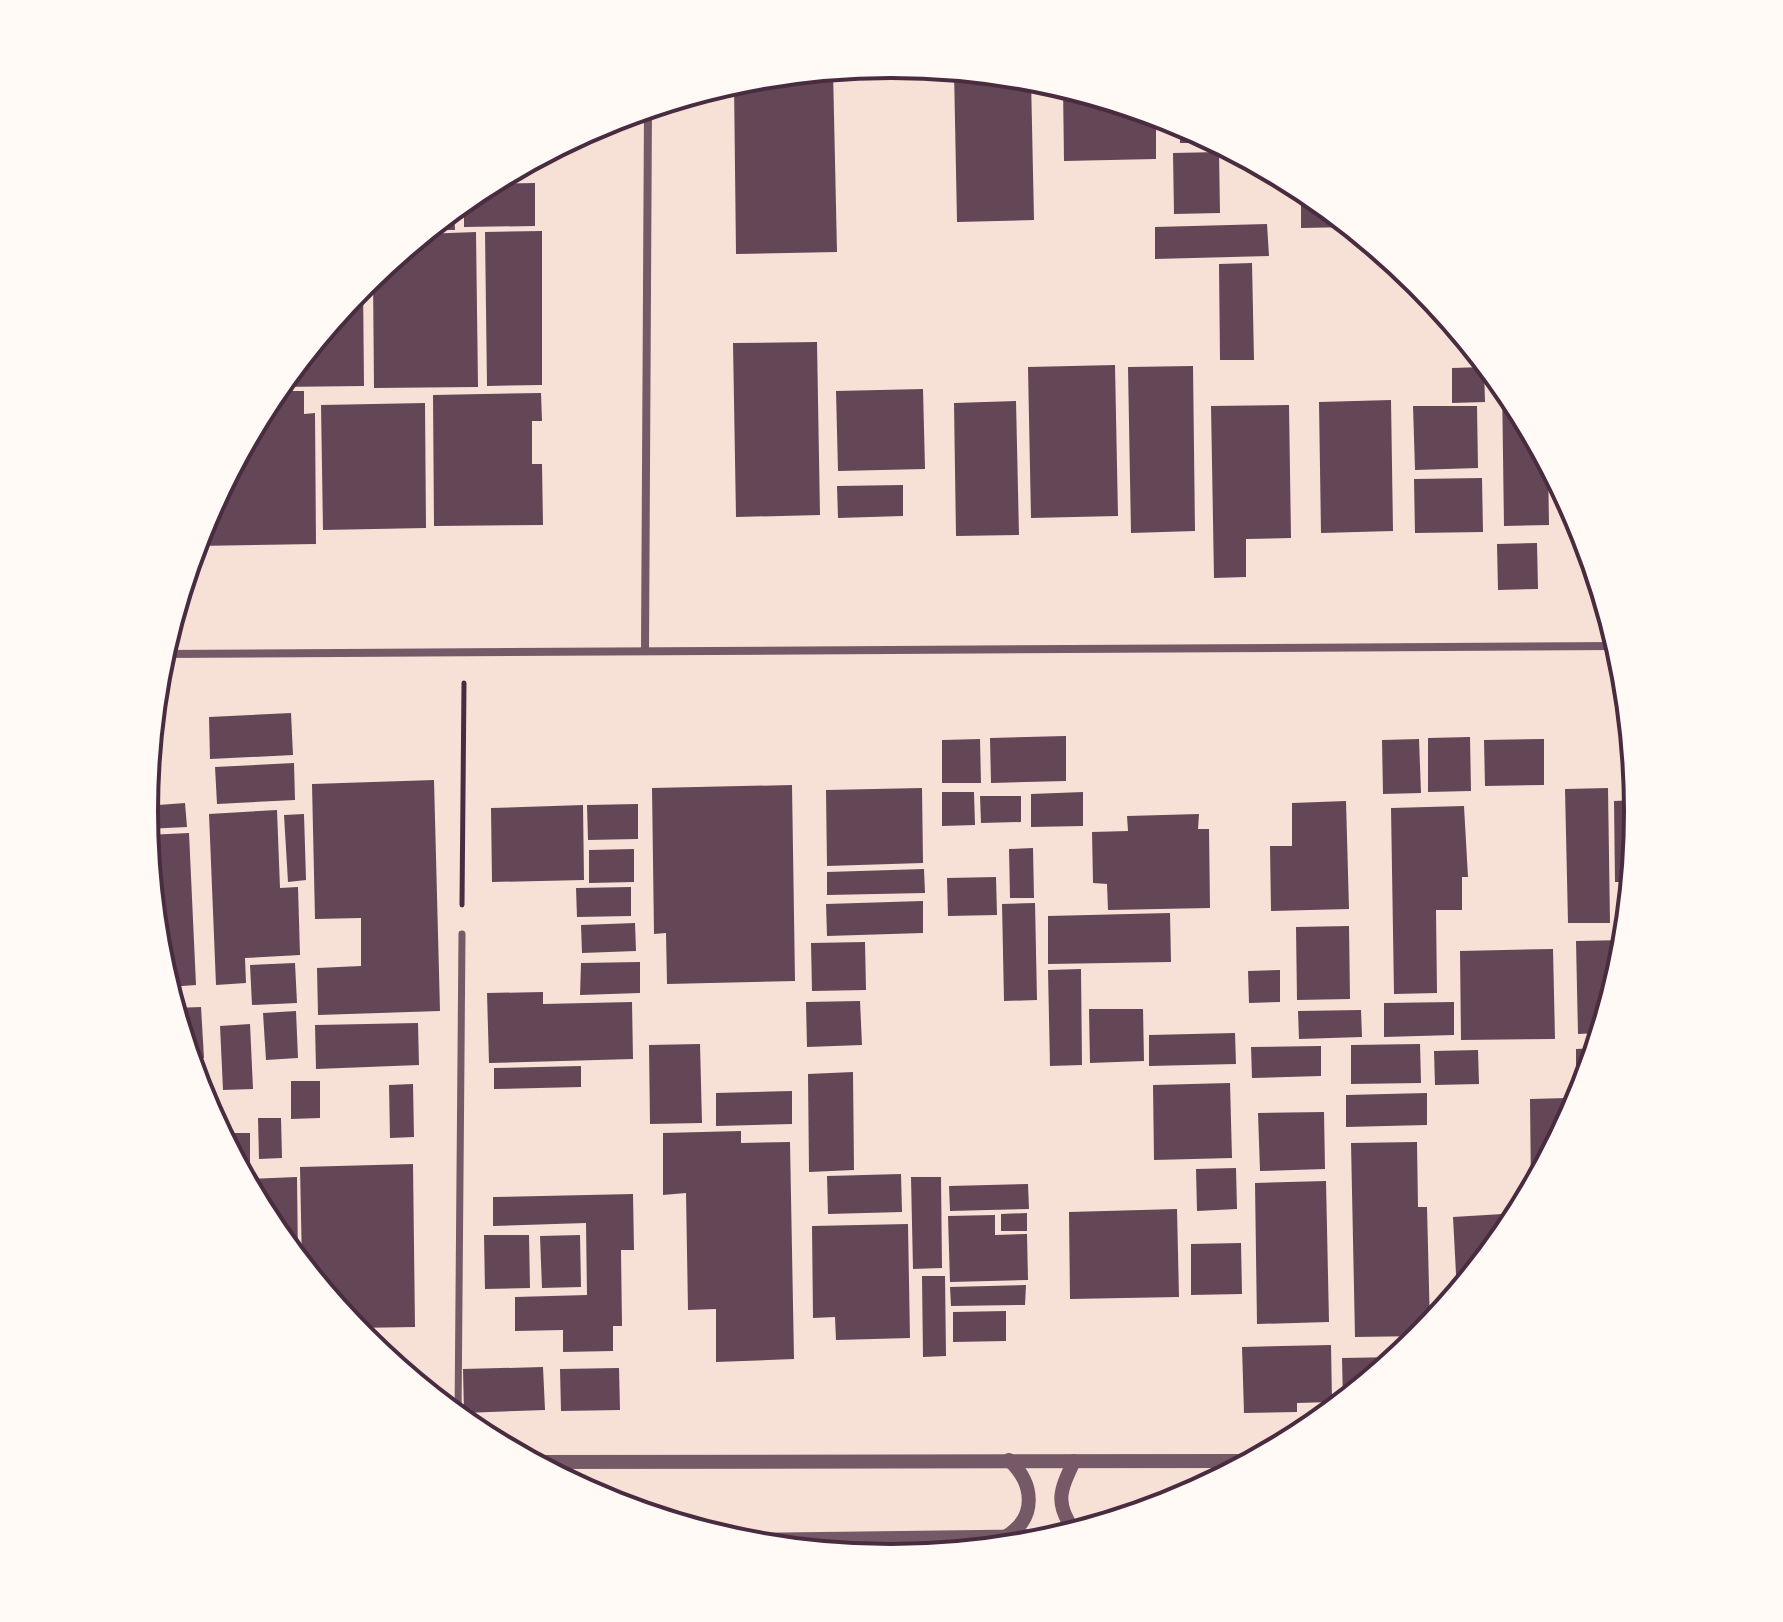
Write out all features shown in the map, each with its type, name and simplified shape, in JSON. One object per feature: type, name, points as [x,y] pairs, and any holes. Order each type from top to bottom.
[{"type":"street","points":[[645,650],[648,120]]},
{"type":"street","points":[[176,654],[1605,646]]},
{"type":"street","points":[[458,1402],[462,934]]},
{"type":"street","points":[[1009,1460],[1019,1469],[1030,1493],[1028,1508],[1010,1534]]},
{"type":"street","points":[[1069,1522],[1061,1508],[1060,1493],[1074,1461]]},
{"type":"street","points":[[555,1462],[1229,1461]]},
{"type":"street","points":[[810,1539],[992,1537]]},
{"type":"path","points":[[462,934],[464,653]]},
{"type":"building","points":[[833,81],[837,252],[736,254],[734,95]]},
{"type":"building","points":[[954,81],[1031,91],[1034,220],[957,222]]},
{"type":"building","points":[[1063,99],[1156,128],[1156,159],[1064,161]]},
{"type":"building","points":[[1212,152],[1219,156],[1220,213],[1174,214],[1173,153]]},
{"type":"building","points":[[513,183],[535,183],[535,226],[464,227],[464,216]]},
{"type":"building","points":[[1301,203],[1336,227],[1301,228]]},
{"type":"building","points":[[455,222],[455,230],[444,230]]},
{"type":"building","points":[[1267,224],[1269,256],[1155,259],[1155,227]]},
{"type":"building","points":[[542,231],[542,385],[487,386],[485,232]]},
{"type":"building","points":[[476,232],[478,387],[374,388],[373,293],[440,233]]},
{"type":"building","points":[[1252,263],[1254,360],[1220,360],[1219,264]]},
{"type":"building","points":[[363,303],[364,386],[294,387]]},
{"type":"building","points":[[817,342],[820,515],[736,517],[733,343]]},
{"type":"building","points":[[1115,365],[1118,516],[1031,518],[1028,367]]},
{"type":"building","points":[[1193,366],[1195,531],[1131,533],[1128,367]]},
{"type":"building","points":[[1475,367],[1484,381],[1485,402],[1452,403],[1452,368]]},
{"type":"building","points":[[923,389],[925,469],[838,471],[836,391]]},
{"type":"building","points":[[291,391],[304,391],[304,414],[315,413],[316,544],[208,546],[257,444]]},
{"type":"building","points":[[541,393],[542,421],[532,421],[532,464],[542,464],[543,525],[434,526],[433,395]]},
{"type":"building","points":[[1391,400],[1393,531],[1321,533],[1319,402]]},
{"type":"building","points":[[1016,401],[1019,535],[956,536],[954,403]]},
{"type":"building","points":[[425,403],[426,528],[323,530],[321,405]]},
{"type":"building","points":[[1289,405],[1291,538],[1246,539],[1246,577],[1214,578],[1211,406]]},
{"type":"building","points":[[1413,406],[1477,406],[1478,468],[1415,470]]},
{"type":"building","points":[[1502,406],[1548,486],[1549,525],[1504,526]]},
{"type":"building","points":[[1482,478],[1483,532],[1415,533],[1414,479]]},
{"type":"building","points":[[903,485],[903,516],[838,518],[837,486]]},
{"type":"building","points":[[1537,543],[1538,589],[1498,590],[1497,544]]},
{"type":"building","points":[[291,713],[293,755],[210,759],[209,717]]},
{"type":"building","points":[[1066,736],[1066,781],[991,783],[990,738]]},
{"type":"building","points":[[1470,737],[1471,791],[1428,792],[1428,738]]},
{"type":"building","points":[[980,739],[981,783],[942,783],[942,740]]},
{"type":"building","points":[[1419,739],[1421,793],[1383,794],[1382,740]]},
{"type":"building","points":[[1544,739],[1544,785],[1485,786],[1484,740]]},
{"type":"building","points":[[294,763],[295,800],[217,804],[215,767]]},
{"type":"building","points":[[434,780],[440,1011],[318,1015],[317,968],[361,966],[361,918],[315,919],[312,784]]},
{"type":"building","points":[[792,785],[795,981],[667,984],[666,933],[654,934],[652,788]]},
{"type":"building","points":[[922,788],[923,863],[827,866],[826,790]]},
{"type":"building","points":[[1608,788],[1610,923],[1568,923],[1565,789]]},
{"type":"building","points":[[942,792],[974,792],[975,825],[942,826]]},
{"type":"building","points":[[1083,792],[1083,826],[1031,827],[1031,794]]},
{"type":"building","points":[[980,796],[1021,796],[1021,822],[981,823]]},
{"type":"building","points":[[1346,801],[1349,909],[1271,911],[1270,846],[1292,846],[1292,803]]},
{"type":"building","points":[[1614,801],[1624,801],[1621,882],[1615,882]]},
{"type":"building","points":[[185,803],[187,827],[159,828],[158,805]]},
{"type":"building","points":[[638,804],[638,839],[588,840],[587,805]]},
{"type":"building","points":[[583,805],[584,880],[492,882],[491,808]]},
{"type":"building","points":[[1464,806],[1468,877],[1462,877],[1462,910],[1436,910],[1437,993],[1394,994],[1391,808]]},
{"type":"building","points":[[277,810],[280,888],[298,887],[300,955],[245,958],[246,983],[216,985],[209,814]]},
{"type":"building","points":[[304,814],[306,880],[288,882],[284,815]]},
{"type":"building","points":[[1199,814],[1198,829],[1209,829],[1210,908],[1108,910],[1107,884],[1093,883],[1092,832],[1128,831],[1127,816]]},
{"type":"building","points":[[189,833],[196,985],[180,986],[165,907],[159,834]]},
{"type":"building","points":[[1033,848],[1034,898],[1010,898],[1009,849]]},
{"type":"building","points":[[634,849],[634,882],[589,883],[589,850]]},
{"type":"building","points":[[924,869],[925,893],[827,895],[827,872]]},
{"type":"building","points":[[996,877],[997,915],[948,916],[947,878]]},
{"type":"building","points":[[631,887],[631,916],[577,917],[576,888]]},
{"type":"building","points":[[923,901],[923,933],[827,936],[826,904]]},
{"type":"building","points":[[1035,903],[1037,1000],[1004,1001],[1002,904]]},
{"type":"building","points":[[1170,913],[1171,962],[1048,964],[1048,916]]},
{"type":"building","points":[[635,923],[636,951],[582,953],[581,925]]},
{"type":"building","points":[[1349,926],[1350,999],[1297,1000],[1296,927]]},
{"type":"building","points":[[1612,940],[1590,1033],[1578,1034],[1576,941]]},
{"type":"building","points":[[865,942],[866,990],[812,991],[811,943]]},
{"type":"building","points":[[1553,949],[1555,1039],[1461,1040],[1460,951]]},
{"type":"building","points":[[640,962],[640,993],[580,995],[581,963]]},
{"type":"building","points":[[295,963],[297,1003],[252,1005],[250,965]]},
{"type":"building","points":[[1081,969],[1082,1065],[1050,1066],[1048,970]]},
{"type":"building","points":[[1280,970],[1280,1002],[1249,1003],[1248,971]]},
{"type":"building","points":[[543,992],[543,1004],[632,1002],[633,1059],[489,1063],[487,993]]},
{"type":"building","points":[[860,1001],[862,1045],[807,1047],[806,1002]]},
{"type":"building","points":[[1454,1002],[1454,1035],[1384,1037],[1384,1003]]},
{"type":"building","points":[[201,1007],[204,1058],[201,1058],[197,1047],[185,1008]]},
{"type":"building","points":[[1089,1009],[1143,1009],[1144,1061],[1090,1063]]},
{"type":"building","points":[[1361,1010],[1362,1037],[1299,1039],[1298,1011]]},
{"type":"building","points":[[296,1011],[298,1058],[266,1060],[263,1013]]},
{"type":"building","points":[[418,1023],[419,1065],[316,1069],[315,1025]]},
{"type":"building","points":[[250,1024],[253,1089],[223,1090],[220,1026]]},
{"type":"building","points":[[1235,1033],[1236,1064],[1149,1066],[1149,1035]]},
{"type":"building","points":[[700,1044],[702,1123],[650,1124],[649,1045]]},
{"type":"building","points":[[1420,1044],[1421,1083],[1351,1084],[1351,1045]]},
{"type":"building","points":[[1321,1046],[1321,1076],[1252,1078],[1251,1047]]},
{"type":"building","points":[[1576,1049],[1585,1049],[1576,1073]]},
{"type":"building","points":[[1478,1050],[1479,1084],[1435,1085],[1434,1051]]},
{"type":"building","points":[[581,1066],[581,1087],[494,1089],[494,1068]]},
{"type":"building","points":[[853,1072],[854,1170],[809,1172],[808,1074]]},
{"type":"building","points":[[291,1081],[320,1081],[320,1118],[291,1119]]},
{"type":"building","points":[[1230,1083],[1232,1158],[1154,1160],[1153,1085]]},
{"type":"building","points":[[413,1084],[414,1137],[390,1138],[389,1085]]},
{"type":"building","points":[[792,1091],[792,1124],[716,1126],[716,1093]]},
{"type":"building","points":[[1427,1093],[1427,1125],[1346,1127],[1346,1095]]},
{"type":"building","points":[[1566,1098],[1531,1169],[1530,1099]]},
{"type":"building","points":[[1324,1112],[1325,1169],[1260,1171],[1258,1113]]},
{"type":"building","points":[[258,1118],[281,1118],[282,1158],[259,1159]]},
{"type":"building","points":[[741,1131],[741,1143],[790,1142],[794,1359],[716,1362],[716,1309],[688,1310],[686,1193],[663,1195],[663,1133]]},
{"type":"building","points":[[233,1133],[250,1133],[250,1164]]},
{"type":"building","points":[[1417,1142],[1418,1207],[1427,1207],[1430,1308],[1402,1336],[1355,1337],[1351,1143]]},
{"type":"building","points":[[413,1164],[415,1327],[372,1328],[310,1257],[302,1245],[300,1167]]},
{"type":"building","points":[[1236,1168],[1237,1209],[1197,1211],[1196,1169]]},
{"type":"building","points":[[901,1174],[902,1212],[828,1214],[827,1176]]},
{"type":"building","points":[[297,1177],[298,1240],[258,1179]]},
{"type":"building","points":[[911,1177],[941,1177],[942,1268],[913,1269]]},
{"type":"building","points":[[1326,1181],[1329,1322],[1257,1324],[1255,1183]]},
{"type":"building","points":[[1028,1184],[1029,1209],[950,1211],[949,1186]]},
{"type":"building","points":[[633,1194],[634,1250],[621,1250],[622,1326],[613,1326],[613,1351],[563,1352],[563,1330],[515,1331],[515,1297],[587,1295],[586,1223],[493,1226],[493,1197]]},
{"type":"building","points":[[1177,1209],[1179,1297],[1070,1299],[1069,1212]]},
{"type":"building","points":[[1027,1213],[1027,1231],[1001,1231],[1001,1214]]},
{"type":"building","points":[[1504,1214],[1456,1278],[1453,1217]]},
{"type":"building","points":[[995,1215],[995,1235],[1027,1234],[1028,1280],[950,1282],[948,1216]]},
{"type":"building","points":[[908,1224],[910,1338],[836,1340],[835,1317],[813,1318],[812,1226]]},
{"type":"building","points":[[484,1235],[529,1235],[530,1288],[485,1289]]},
{"type":"building","points":[[580,1235],[581,1287],[542,1288],[540,1236]]},
{"type":"building","points":[[1241,1243],[1242,1294],[1191,1295],[1191,1244]]},
{"type":"building","points":[[922,1276],[945,1276],[946,1356],[923,1357]]},
{"type":"building","points":[[1026,1285],[1025,1305],[951,1306],[950,1287]]},
{"type":"building","points":[[1006,1311],[1006,1341],[953,1342],[953,1312]]},
{"type":"building","points":[[1331,1345],[1332,1397],[1325,1402],[1297,1403],[1297,1412],[1244,1413],[1242,1347]]},
{"type":"building","points":[[1380,1357],[1343,1389],[1342,1358]]},
{"type":"building","points":[[543,1367],[545,1410],[473,1413],[464,1406],[463,1369]]},
{"type":"building","points":[[619,1368],[620,1410],[561,1411],[560,1369]]}]
